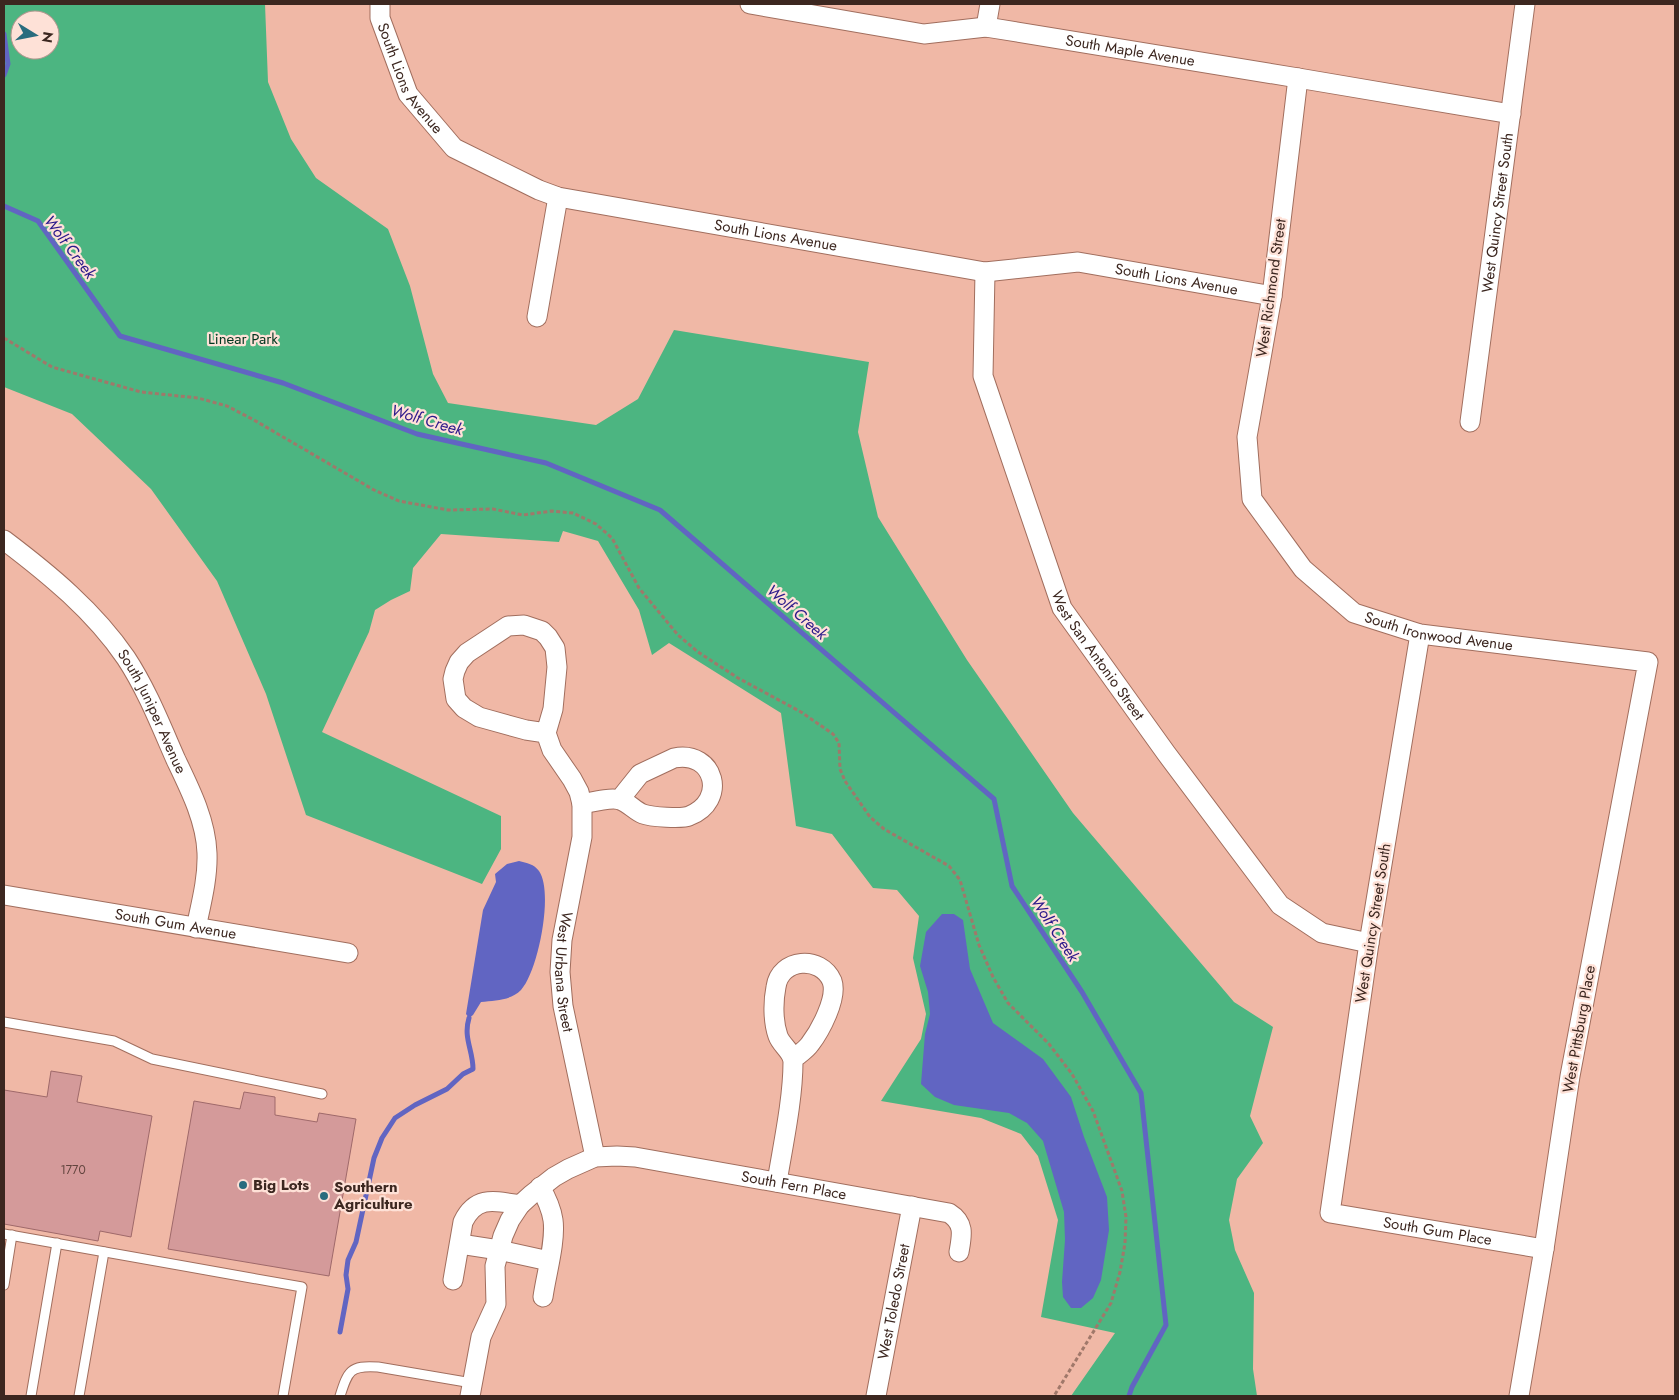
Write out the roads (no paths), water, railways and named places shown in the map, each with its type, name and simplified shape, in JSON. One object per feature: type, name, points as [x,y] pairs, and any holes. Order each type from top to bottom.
[{"type":"street","name":"South Lions Avenue","points":[[380,4],[380,18],[408,94],[454,148],[539,190],[558,197],[985,272],[1078,262],[1272,296]]},
{"type":"street","name":"South Maple Avenue","points":[[750,4],[924,34],[986,27],[1511,114]]},
{"type":"street","points":[[986,27],[990,4]]},
{"type":"street","name":"West Quincy Street South","points":[[1470,422],[1525,4]]},
{"type":"street","name":"West Richmond Street","points":[[1252,499],[1247,437],[1272,296],[1298,78]]},
{"type":"street","points":[[537,317],[558,197]]},
{"type":"street","name":"West San Antonio Street","points":[[985,272],[982,376],[1062,608],[1166,753],[1280,905],[1322,933],[1369,943]]},
{"type":"street","name":"South Ironwood Avenue","points":[[1252,499],[1303,569],[1354,613],[1420,634],[1648,662]]},
{"type":"street","name":"South Juniper Avenue","points":[[4,540],[67,591],[99,624],[126,658],[149,699],[188,785],[202,821],[207,853],[205,883],[196,928]]},
{"type":"street","points":[[524,625],[542,631],[555,648],[557,668],[553,709],[546,733],[526,730],[479,717],[464,708],[456,698],[453,679],[459,662],[467,653],[508,626],[524,625]]},
{"type":"street","name":"West Quincy Street South","points":[[1330,1213],[1369,943],[1420,634]]},
{"type":"street","name":"West Pittsburg Place","points":[[1519,1396],[1544,1249],[1570,1076],[1648,662]]},
{"type":"street","name":"West Urbana Street","points":[[546,733],[552,750],[579,792],[582,804],[582,837],[562,940],[560,972],[562,1006],[595,1158]]},
{"type":"street","points":[[582,804],[620,799],[644,814],[687,817],[699,811],[707,804],[713,783],[708,769],[695,760],[680,757],[674,758],[640,774],[620,799]]},
{"type":"street","name":"South Gum Avenue","points":[[4,896],[348,953]]},
{"type":"street","points":[[778,1182],[788,1118],[793,1059],[778,1037],[775,1018],[776,985],[782,972],[788,967],[796,963],[811,964],[823,970],[832,982],[832,1001],[810,1045],[793,1059]]},
{"type":"street","name":"South Fern Place","points":[[595,1158],[635,1157],[949,1213],[957,1218],[960,1226],[959,1252]]},
{"type":"street","points":[[471,1390],[481,1337],[496,1304],[495,1266],[510,1220],[520,1205],[540,1187],[568,1169],[595,1158]]},
{"type":"street","points":[[540,1187],[549,1204],[553,1221],[543,1297]]},
{"type":"street","points":[[453,1280],[463,1222],[467,1214],[473,1208],[488,1201],[520,1205]]},
{"type":"street","name":"West Toledo Street","points":[[876,1396],[912,1206]]},
{"type":"street","name":"South Gum Place","points":[[1330,1213],[1544,1249]]},
{"type":"street","points":[[460,1244],[549,1261]]},
{"type":"lane","points":[[4,1022],[114,1041],[152,1059],[322,1094]]},
{"type":"lane","points":[[4,1285],[8,1235],[302,1287],[283,1396]]},
{"type":"lane","points":[[31,1396],[57,1243]]},
{"type":"lane","points":[[79,1396],[104,1252]]},
{"type":"lane","points":[[340,1396],[346,1379],[354,1369],[362,1366],[378,1367],[471,1390]]},
{"type":"waterway","name":"Wolf Creek","points":[[4,34],[8,64],[4,75]]},
{"type":"waterway","name":"Wolf Creek","points":[[4,206],[38,221],[120,336],[283,383],[417,434],[546,463],[660,510],[994,799],[1012,886],[1082,992],[1141,1093],[1166,1325],[1129,1396]]},
{"type":"waterway","points":[[340,1332],[348,1289],[346,1275],[348,1260],[356,1242],[374,1158],[382,1138],[395,1118],[415,1105],[447,1089],[463,1074],[473,1069],[467,1032],[469,1018]]},
{"type":"place","name":"Big Lots","points":[[243,1185]]},
{"type":"place","name":"Southern Agriculture","points":[[324,1196]]},
{"type":"park label","name":"Linear Park","points":[[243,339]]}]
